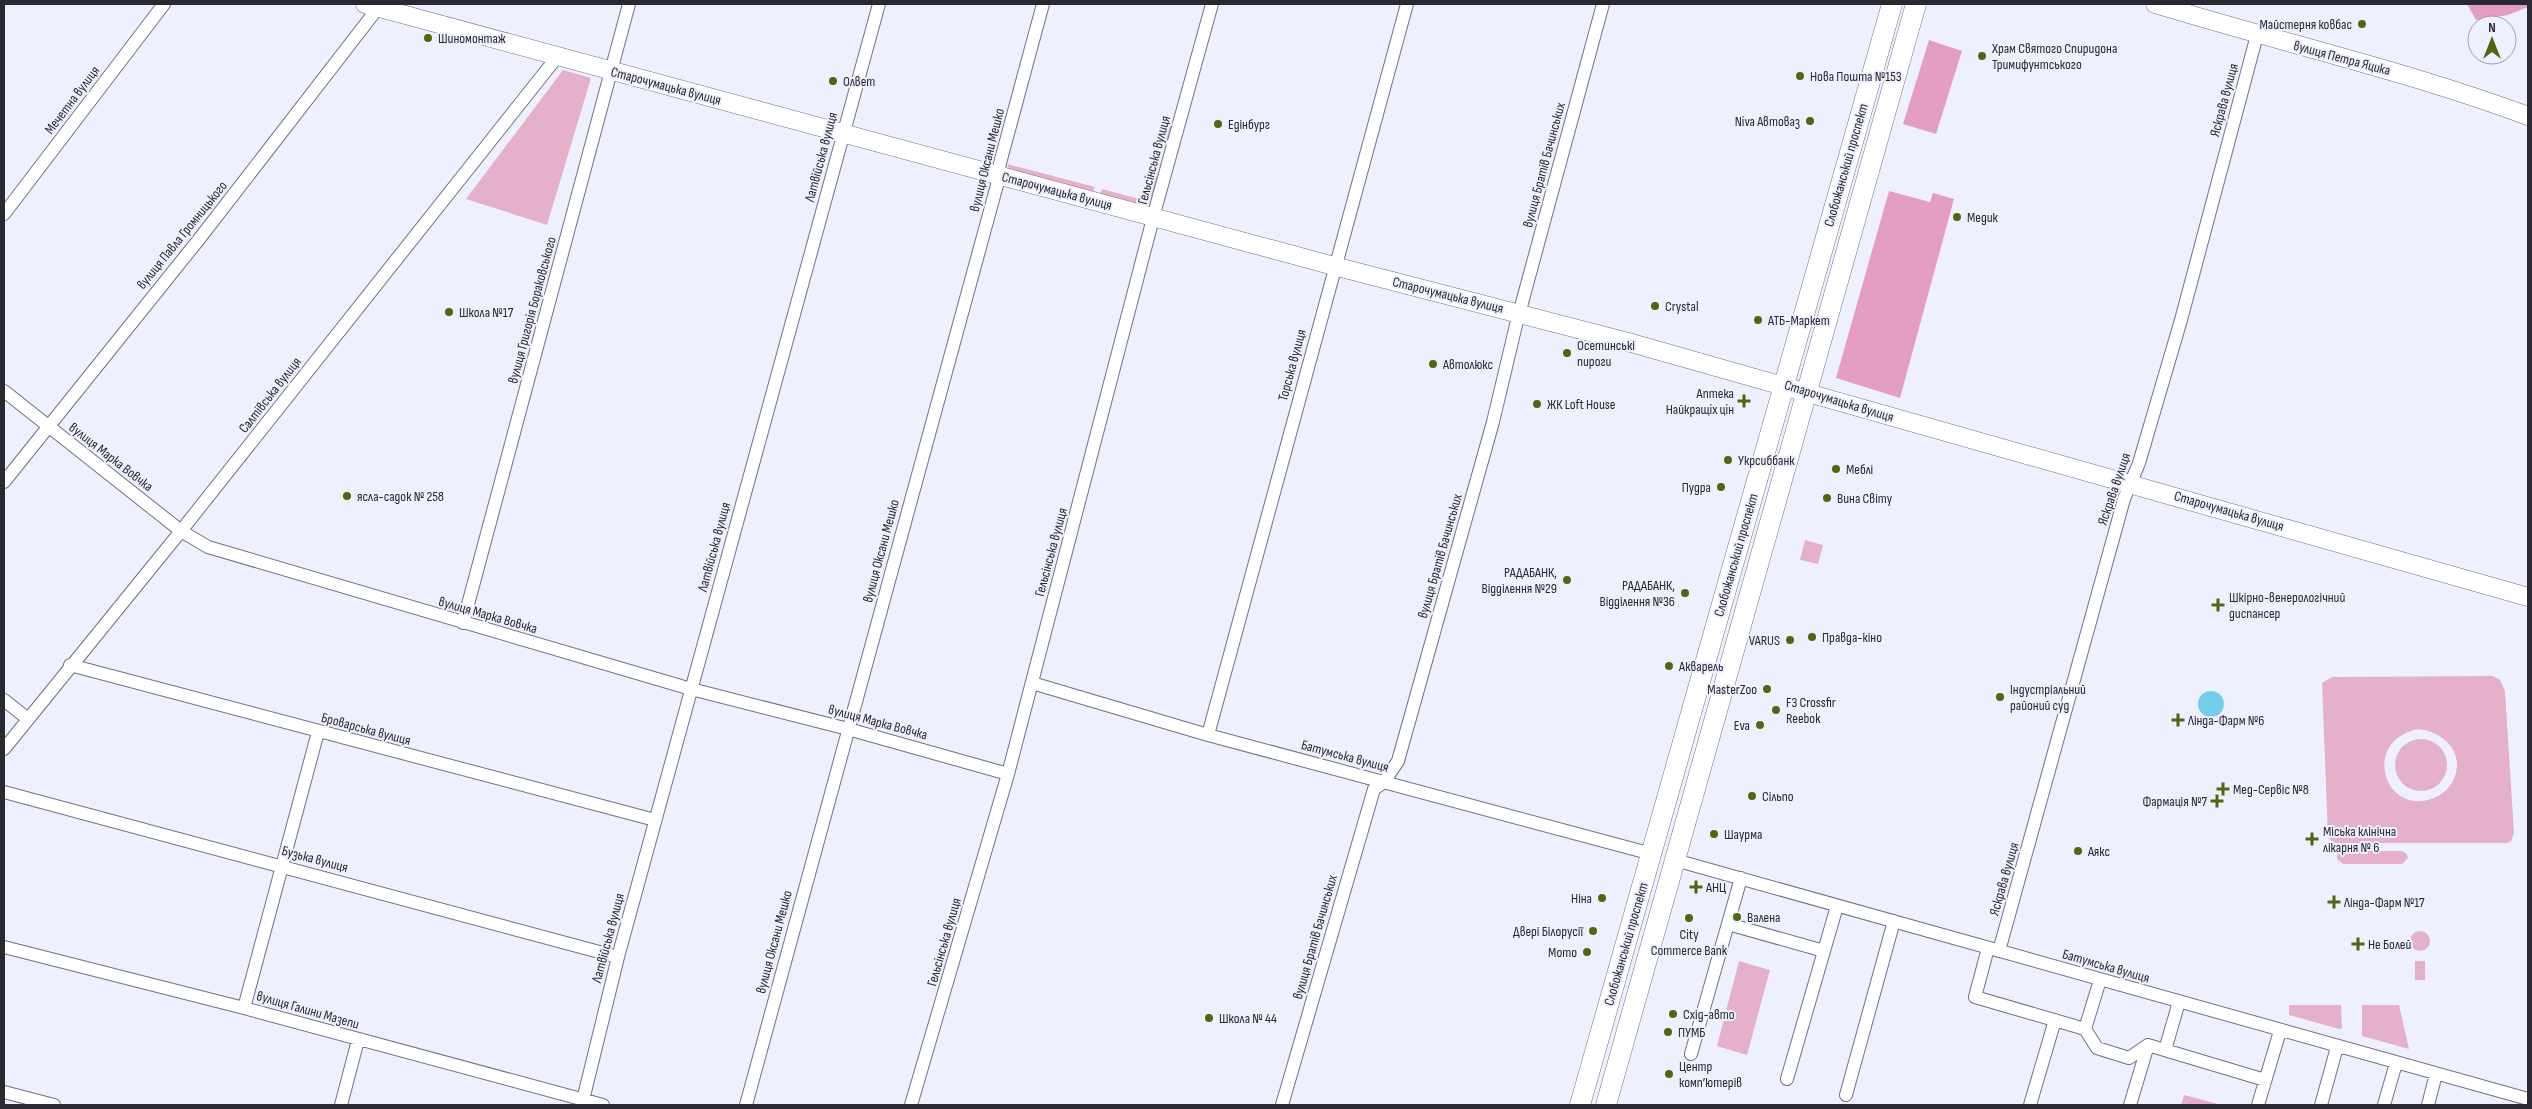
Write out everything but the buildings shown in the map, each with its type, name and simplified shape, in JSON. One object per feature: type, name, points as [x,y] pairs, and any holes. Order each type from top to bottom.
[{"type":"main road","name":"Слобожанський проспект","points":[[1580,1105],[1892,4]]},
{"type":"main road","name":"Слобожанський проспект","points":[[1606,1105],[1916,4]]},
{"type":"street","name":"Мечетна вулиця","points":[[4,214],[164,4]]},
{"type":"street","name":"вулиця Григорія Бораковського","points":[[463,623],[629,4]]},
{"type":"street","name":"Латвійська вулиця","points":[[593,1103],[618,957],[879,4]]},
{"type":"street","name":"вулиця Оксани Мешко","points":[[746,1105],[999,175],[1043,4]]},
{"type":"street","name":"Гельсінська вулиця","points":[[911,1105],[1008,774],[1154,217],[1212,4]]},
{"type":"street","name":"Торська вулиця","points":[[1208,735],[1334,266],[1407,4]]},
{"type":"street","name":"вулиця Братів Бачинських","points":[[1282,1105],[1374,789],[1384,782],[1398,762],[1493,422],[1519,313],[1603,4]]},
{"type":"street","name":"вулиця Петра Яцика","points":[[2155,4],[2257,35],[2459,90],[2528,116]]},
{"type":"street","name":"Старочумацька вулиця","points":[[375,5],[557,57],[1783,385],[1829,400],[2528,597]]},
{"type":"street","name":"вулиця Павла Громницького","points":[[4,482],[47,425],[200,238],[375,5]]},
{"type":"street","name":"Яскрава вулиця","points":[[2055,1020],[1975,997],[1994,950],[2122,508],[2181,320],[2257,35]]},
{"type":"street","name":"Салтівська вулиця","points":[[4,749],[70,665],[181,531],[557,57]]},
{"type":"street","name":"вулиця Марка Вовчка","points":[[4,392],[181,531],[208,547],[691,689],[848,729],[1008,774]]},
{"type":"street","name":"Броварська вулиця","points":[[70,665],[655,820]]},
{"type":"street","name":"Батумська вулиця","points":[[1032,684],[1208,735],[1652,854]]},
{"type":"street","points":[[4,700],[28,719]]},
{"type":"street","points":[[244,1008],[318,732]]},
{"type":"street","name":"Бузька вулиця","points":[[4,792],[618,957]]},
{"type":"street","name":"Батумська вулиця","points":[[1675,860],[2528,1099]]},
{"type":"street","points":[[1691,1054],[1741,878]]},
{"type":"street","points":[[1787,1079],[1837,906]]},
{"type":"street","points":[[1846,1094],[1894,922]]},
{"type":"street","points":[[1728,924],[1824,950]]},
{"type":"street","name":"вулиця Галини Мазепи","points":[[4,947],[244,1008],[593,1103]]},
{"type":"street","points":[[2084,1029],[2100,980]]},
{"type":"street","points":[[2164,1050],[2179,1002]]},
{"type":"street","points":[[2030,1105],[2055,1020],[2084,1029],[2097,1048],[2129,1058],[2148,1045]]},
{"type":"street","points":[[2258,1105],[2280,1031]]},
{"type":"street","points":[[341,1105],[358,1040]]},
{"type":"street","points":[[2148,1045],[2266,1080]]},
{"type":"street","points":[[2130,1105],[2148,1045]]},
{"type":"street","points":[[2320,1105],[2337,1047]]},
{"type":"street","points":[[2384,1105],[2396,1063]]},
{"type":"street","points":[[2428,1105],[2436,1074]]},
{"type":"street","points":[[4,1092],[54,1105]]},
{"type":"shaded area","points":[[2467,4],[2528,4],[2528,7],[2508,15],[2473,15]]},
{"type":"shaded area","points":[[1929,40],[1962,51],[1936,134],[1903,124]]},
{"type":"shaded area","points":[[563,70],[591,78],[547,225],[466,199]]},
{"type":"shaded area","points":[[1165,121],[1173,124],[1167,145],[1158,143]]},
{"type":"shaded area","points":[[1007,164],[1095,187],[1092,194],[1010,171]]},
{"type":"shaded area","points":[[1150,175],[1159,177],[1151,198],[1145,196]]},
{"type":"shaded area","points":[[1102,189],[1147,201],[1139,205],[1099,195]]},
{"type":"shaded area","points":[[1889,191],[1930,202],[1933,193],[1954,199],[1900,398],[1836,378]]},
{"type":"shaded area","points":[[1805,540],[1823,545],[1818,564],[1800,560]]},
{"type":"shaded area","points":[[2493,676],[2500,680],[2505,691],[2514,833],[2511,841],[2507,843],[2333,843],[2328,837],[2322,683],[2332,677]],"holes":[[[2418,729],[2442,738],[2448,744],[2453,750],[2457,767],[2453,780],[2443,793],[2431,799],[2415,801],[2401,796],[2391,787],[2386,774],[2385,761],[2389,747],[2400,736]]]},
{"type":"shaded area","points":[[2416,739],[2426,739],[2436,743],[2443,750],[2447,765],[2443,780],[2436,787],[2426,791],[2416,791],[2406,787],[2399,780],[2395,770],[2395,760],[2399,750],[2406,743]]},
{"type":"shaded area","points":[[2342,851],[2402,851],[2407,854],[2408,858],[2402,864],[2343,864],[2337,859],[2337,855]]},
{"type":"shaded area","points":[[2420,931],[2427,934],[2430,941],[2427,948],[2420,951],[2413,948],[2410,941],[2413,934]]},
{"type":"shaded area","points":[[1739,961],[1770,970],[1747,1055],[1717,1046]]},
{"type":"shaded area","points":[[2415,961],[2425,961],[2425,980],[2415,980]]},
{"type":"shaded area","points":[[2289,1005],[2341,1005],[2342,1028],[2339,1029],[2289,1015]]},
{"type":"shaded area","points":[[2362,1005],[2399,1005],[2409,1049],[2362,1036]]},
{"type":"shaded area","points":[[2184,1095],[2218,1104],[2218,1105],[2181,1105]]},
{"type":"water","points":[[2211,691],[2220,695],[2224,704],[2220,713],[2211,717],[2202,713],[2198,704],[2202,695]]},
{"type":"place","name":"Майстерня ковбас","points":[[2362,24]]},
{"type":"place","name":"Шиномонтаж","points":[[428,38]]},
{"type":"place","name":"Храм Святого Спиридона Тримифунтського","points":[[1982,56]]},
{"type":"place","name":"Нова Пошта №153","points":[[1800,76]]},
{"type":"place","name":"Олвет","points":[[833,81]]},
{"type":"place","name":"Niva Автоваз","points":[[1810,121]]},
{"type":"place","name":"Едінбург","points":[[1218,124]]},
{"type":"place","name":"Медик","points":[[1957,217]]},
{"type":"place","name":"Crystal","points":[[1655,306]]},
{"type":"place","name":"Школа №17","points":[[449,312]]},
{"type":"place","name":"АТБ-Маркет","points":[[1758,320]]},
{"type":"place","name":"Осетинські пироги","points":[[1567,353]]},
{"type":"place","name":"Автолюкс","points":[[1433,364]]},
{"type":"place","name":"Аптека Найкращiх цiн","points":[[1744,401]]},
{"type":"place","name":"ЖК Loft House","points":[[1537,404]]},
{"type":"place","name":"Укрсиббанк","points":[[1728,460]]},
{"type":"place","name":"Меблі","points":[[1836,469]]},
{"type":"place","name":"Пудра","points":[[1721,487]]},
{"type":"place","name":"ясла-садок № 258","points":[[347,496]]},
{"type":"place","name":"Вина Світу","points":[[1827,498]]},
{"type":"place","name":"РАДАБАНК, Відділення №29","points":[[1567,580]]},
{"type":"place","name":"РАДАБАНК, Відділення №36","points":[[1685,593]]},
{"type":"place","name":"Шкірно-венерологічний диспансер","points":[[2218,605]]},
{"type":"place","name":"Правда-кіно","points":[[1812,637]]},
{"type":"place","name":"VARUS","points":[[1790,640]]},
{"type":"place","name":"Акварель","points":[[1669,666]]},
{"type":"place","name":"MasterZoo","points":[[1767,689]]},
{"type":"place","name":"Індустріальний районий суд","points":[[2000,697]]},
{"type":"place","name":"F3 Crossfir Reebok","points":[[1776,710]]},
{"type":"place","name":"Лінда-Фарм №6","points":[[2178,720]]},
{"type":"place","name":"Eva","points":[[1760,725]]},
{"type":"place","name":"Мед-Сервіс №8","points":[[2223,789]]},
{"type":"place","name":"Сільпо","points":[[1752,796]]},
{"type":"place","name":"Фармація №7","points":[[2217,801]]},
{"type":"place","name":"Шаурма","points":[[1714,834]]},
{"type":"place","name":"Міська клінічна лікарня № 6","points":[[2312,839]]},
{"type":"place","name":"Аякс","points":[[2078,851]]},
{"type":"place","name":"АНЦ","points":[[1696,887]]},
{"type":"place","name":"Ніна","points":[[1602,898]]},
{"type":"place","name":"Лінда-Фарм №17","points":[[2334,902]]},
{"type":"place","name":"Валена","points":[[1737,917]]},
{"type":"place","name":"City Commerce Bank","points":[[1689,918]]},
{"type":"place","name":"Двері Білорусії","points":[[1593,931]]},
{"type":"place","name":"Не Болей","points":[[2358,944]]},
{"type":"place","name":"Мото","points":[[1587,952]]},
{"type":"place","name":"Схід-авто","points":[[1673,1014]]},
{"type":"place","name":"Школа № 44","points":[[1209,1018]]},
{"type":"place","name":"ПУМБ","points":[[1668,1032]]},
{"type":"place","name":"Центр комп’ютерів","points":[[1669,1074]]}]
